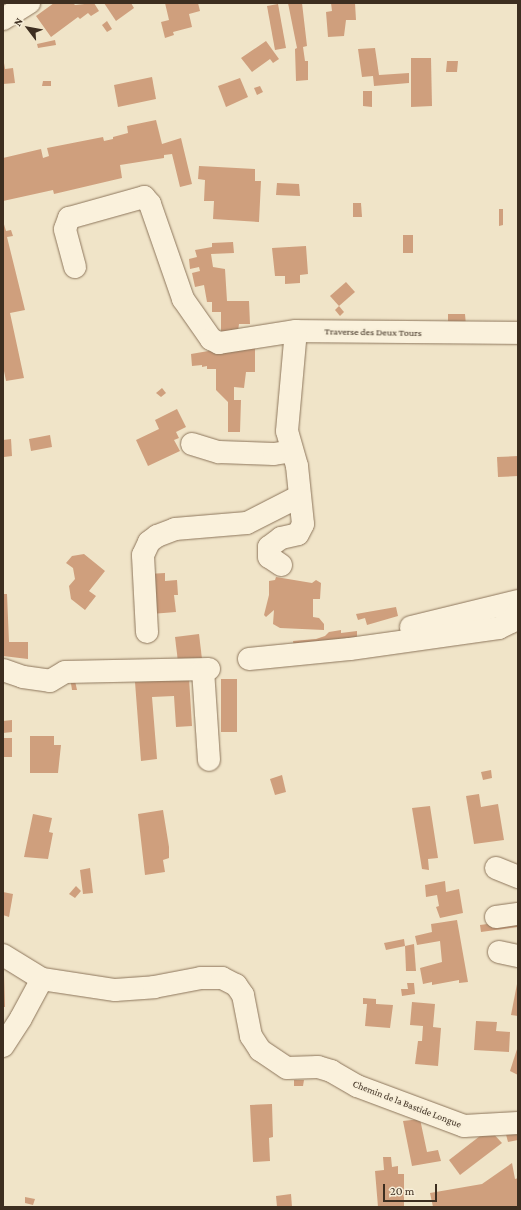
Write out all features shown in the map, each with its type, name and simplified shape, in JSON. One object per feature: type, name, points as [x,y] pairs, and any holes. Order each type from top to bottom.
[{"type":"street","points":[[3,19],[28,3]]},
{"type":"street","name":"Traverse des Deux Tours","points":[[75,267],[65,230],[69,218],[144,197],[150,204],[183,299],[211,339],[219,343],[229,343],[296,331],[518,333]]},
{"type":"street","points":[[281,565],[273,561],[267,552],[272,542],[300,532],[303,524],[298,497],[297,466],[287,431],[296,331]]},
{"type":"street","points":[[192,444],[219,452],[274,454],[292,451]]},
{"type":"street","points":[[147,632],[143,555],[149,542],[157,536],[174,529],[247,523],[298,497]]},
{"type":"street","points":[[411,627],[518,601]]},
{"type":"street","points":[[249,659],[350,649],[499,628],[511,622],[518,612]]},
{"type":"street","points":[[3,670],[23,677],[50,681],[64,672],[206,669],[209,760]]},
{"type":"street","points":[[496,868],[518,877]]},
{"type":"street","points":[[496,917],[518,914]]},
{"type":"street","name":"Chemin de la Bastide Longue","points":[[3,955],[42,979],[115,990],[154,987],[201,978],[222,978],[236,985],[243,995],[251,1036],[260,1050],[287,1068],[318,1067],[331,1071],[357,1086],[464,1126],[518,1123]]},
{"type":"street","points":[[3,1046],[21,1018],[42,979]]},
{"type":"building","points":[[54,3],[73,3],[75,5],[94,3],[99,11],[91,16],[88,13],[80,19],[78,17],[51,37],[36,16]]},
{"type":"building","points":[[104,3],[131,3],[134,8],[116,21]]},
{"type":"building","points":[[165,3],[198,3],[200,11],[189,14],[192,27],[173,32],[174,35],[165,38],[161,22],[169,20]]},
{"type":"building","points":[[288,3],[302,3],[307,46],[303,47],[305,61],[308,61],[308,80],[296,81],[295,49],[297,48]]},
{"type":"building","points":[[331,3],[355,3],[356,20],[346,20],[344,36],[328,37],[326,12],[332,11]]},
{"type":"building","points":[[278,4],[286,48],[275,50],[267,6]]},
{"type":"building","points":[[107,21],[112,29],[107,32],[102,25]]},
{"type":"building","points":[[55,40],[56,45],[38,48],[37,44]]},
{"type":"building","points":[[266,41],[279,59],[273,63],[270,59],[252,72],[241,58]]},
{"type":"building","points":[[375,48],[379,75],[409,73],[409,83],[374,86],[373,76],[362,77],[358,49]]},
{"type":"building","points":[[3,57],[5,69],[13,68],[15,83],[3,84]]},
{"type":"building","points":[[411,58],[431,58],[432,106],[411,107]]},
{"type":"building","points":[[447,61],[458,61],[457,72],[446,72]]},
{"type":"building","points":[[152,77],[156,99],[118,107],[114,85]]},
{"type":"building","points":[[240,78],[248,97],[226,107],[218,86]]},
{"type":"building","points":[[43,81],[51,81],[51,86],[42,86]]},
{"type":"building","points":[[260,86],[263,92],[257,95],[254,88]]},
{"type":"building","points":[[363,91],[372,91],[372,107],[363,106]]},
{"type":"building","points":[[156,120],[162,144],[181,138],[192,184],[180,187],[172,154],[164,155],[164,158],[120,165],[122,178],[54,194],[53,190],[3,201],[3,158],[41,149],[43,158],[49,156],[47,148],[103,137],[104,141],[113,139],[113,137],[128,133],[127,126]]},
{"type":"building","points":[[199,166],[255,169],[255,181],[261,181],[259,222],[213,219],[214,201],[204,201],[205,180],[198,179]]},
{"type":"building","points":[[277,183],[299,184],[300,196],[276,195]]},
{"type":"building","points":[[353,203],[361,203],[362,217],[353,217]]},
{"type":"building","points":[[499,209],[503,209],[503,225],[499,226]]},
{"type":"building","points":[[3,221],[6,231],[11,230],[13,236],[7,237],[25,310],[10,313],[24,378],[6,381],[3,366]]},
{"type":"building","points":[[403,235],[413,235],[413,253],[403,253]]},
{"type":"building","points":[[233,242],[234,253],[211,254],[213,267],[225,269],[227,301],[249,301],[250,324],[239,324],[238,331],[221,331],[221,312],[212,312],[212,302],[207,302],[204,285],[195,287],[192,273],[200,271],[199,267],[190,269],[189,259],[197,257],[195,250],[212,247],[212,243]]},
{"type":"building","points":[[306,246],[308,274],[300,275],[300,283],[285,284],[285,276],[275,276],[272,248]]},
{"type":"building","points":[[346,282],[355,292],[339,306],[330,296]]},
{"type":"building","points":[[339,306],[344,312],[340,316],[335,310]]},
{"type":"building","points":[[448,314],[465,314],[466,325],[448,325]]},
{"type":"building","points":[[255,343],[255,372],[246,372],[244,388],[234,387],[234,400],[241,400],[240,432],[228,432],[228,402],[216,390],[216,369],[207,369],[207,366],[202,367],[202,365],[192,366],[191,354]]},
{"type":"building","points":[[162,388],[166,393],[161,397],[156,393]]},
{"type":"building","points":[[177,409],[186,427],[176,432],[179,438],[174,440],[180,451],[148,466],[136,440],[159,429],[155,420]]},
{"type":"building","points":[[50,435],[52,447],[31,451],[29,439]]},
{"type":"building","points":[[11,439],[12,456],[4,457],[3,440]]},
{"type":"building","points":[[518,456],[518,476],[498,477],[497,457]]},
{"type":"building","points":[[84,554],[105,571],[89,591],[96,596],[85,610],[71,599],[69,586],[75,579],[73,568],[66,563],[72,556]]},
{"type":"building","points":[[165,573],[165,581],[177,580],[178,595],[174,595],[176,612],[151,614],[148,574]]},
{"type":"building","points":[[276,577],[312,583],[316,580],[321,583],[320,599],[313,599],[313,617],[319,618],[324,624],[324,630],[280,628],[273,624],[274,610],[266,617],[264,615],[269,595],[269,581],[275,580]]},
{"type":"building","points":[[3,594],[7,594],[9,642],[28,642],[28,659],[3,656]]},
{"type":"building","points":[[396,607],[398,616],[367,625],[365,618],[358,620],[356,614]]},
{"type":"building","points":[[341,630],[341,633],[357,631],[357,640],[294,647],[293,641],[316,639],[325,636],[329,632]]},
{"type":"building","points":[[199,634],[202,659],[178,662],[175,637]]},
{"type":"building","points":[[74,676],[77,690],[72,690],[70,677]]},
{"type":"building","points":[[189,678],[192,726],[176,727],[174,696],[152,697],[157,759],[141,761],[135,682]]},
{"type":"building","points":[[221,679],[237,679],[237,732],[221,732]]},
{"type":"building","points":[[12,720],[12,732],[3,733],[3,721]]},
{"type":"building","points":[[30,736],[54,736],[54,745],[61,745],[58,773],[30,773]]},
{"type":"building","points":[[3,738],[12,738],[12,757],[3,757]]},
{"type":"building","points":[[491,770],[492,778],[483,780],[481,772]]},
{"type":"building","points":[[282,775],[286,792],[275,795],[270,779]]},
{"type":"building","points":[[479,794],[481,807],[498,804],[504,840],[474,844],[466,796]]},
{"type":"building","points":[[430,806],[438,858],[428,859],[429,870],[422,869],[412,808]]},
{"type":"building","points":[[163,810],[169,847],[169,858],[163,860],[165,872],[145,875],[138,814]]},
{"type":"building","points":[[33,814],[52,818],[49,832],[53,833],[48,859],[24,857]]},
{"type":"building","points":[[90,868],[93,893],[83,894],[80,870]]},
{"type":"building","points":[[445,881],[446,892],[459,889],[463,913],[440,918],[436,907],[439,906],[437,895],[426,897],[425,885]]},
{"type":"building","points":[[76,886],[81,891],[75,898],[69,894]]},
{"type":"building","points":[[3,892],[13,894],[9,917],[3,915]]},
{"type":"building","points":[[457,920],[468,982],[459,983],[459,980],[432,985],[432,982],[423,984],[420,968],[442,962],[440,941],[417,945],[415,936],[432,932],[431,924]]},
{"type":"building","points":[[518,920],[517,927],[481,932],[480,925]]},
{"type":"building","points":[[404,939],[405,946],[386,950],[384,943]]},
{"type":"building","points":[[414,944],[416,971],[406,971],[405,946]]},
{"type":"building","points":[[4,975],[5,1007],[3,1007],[3,976]]},
{"type":"building","points":[[407,983],[414,983],[415,994],[402,996],[401,989],[408,989]]},
{"type":"building","points":[[518,984],[518,1016],[511,1015]]},
{"type":"building","points":[[363,998],[376,999],[376,1004],[393,1005],[390,1028],[365,1026],[367,1004],[363,1004]]},
{"type":"building","points":[[412,1002],[435,1004],[433,1027],[441,1028],[438,1066],[415,1064],[418,1041],[422,1041],[423,1026],[410,1025]]},
{"type":"building","points":[[476,1021],[497,1022],[496,1031],[510,1032],[509,1052],[474,1050]]},
{"type":"building","points":[[518,1046],[518,1075],[510,1071]]},
{"type":"building","points":[[294,1080],[304,1080],[303,1086],[294,1086]]},
{"type":"building","points":[[272,1104],[273,1137],[269,1138],[270,1161],[253,1162],[250,1105]]},
{"type":"building","points":[[420,1119],[427,1152],[438,1150],[441,1161],[412,1166],[403,1121]]},
{"type":"building","points":[[515,1126],[518,1140],[508,1142],[504,1127]]},
{"type":"building","points":[[489,1129],[502,1143],[460,1175],[449,1160]]},
{"type":"building","points":[[383,1157],[391,1157],[392,1167],[398,1166],[398,1174],[404,1174],[404,1207],[378,1207],[375,1171],[384,1170]]},
{"type":"building","points":[[512,1163],[515,1179],[518,1178],[518,1207],[433,1207],[430,1193],[482,1184]]},
{"type":"building","points":[[291,1194],[292,1207],[277,1207],[276,1196]]},
{"type":"building","points":[[25,1197],[35,1199],[33,1205],[25,1203]]}]
